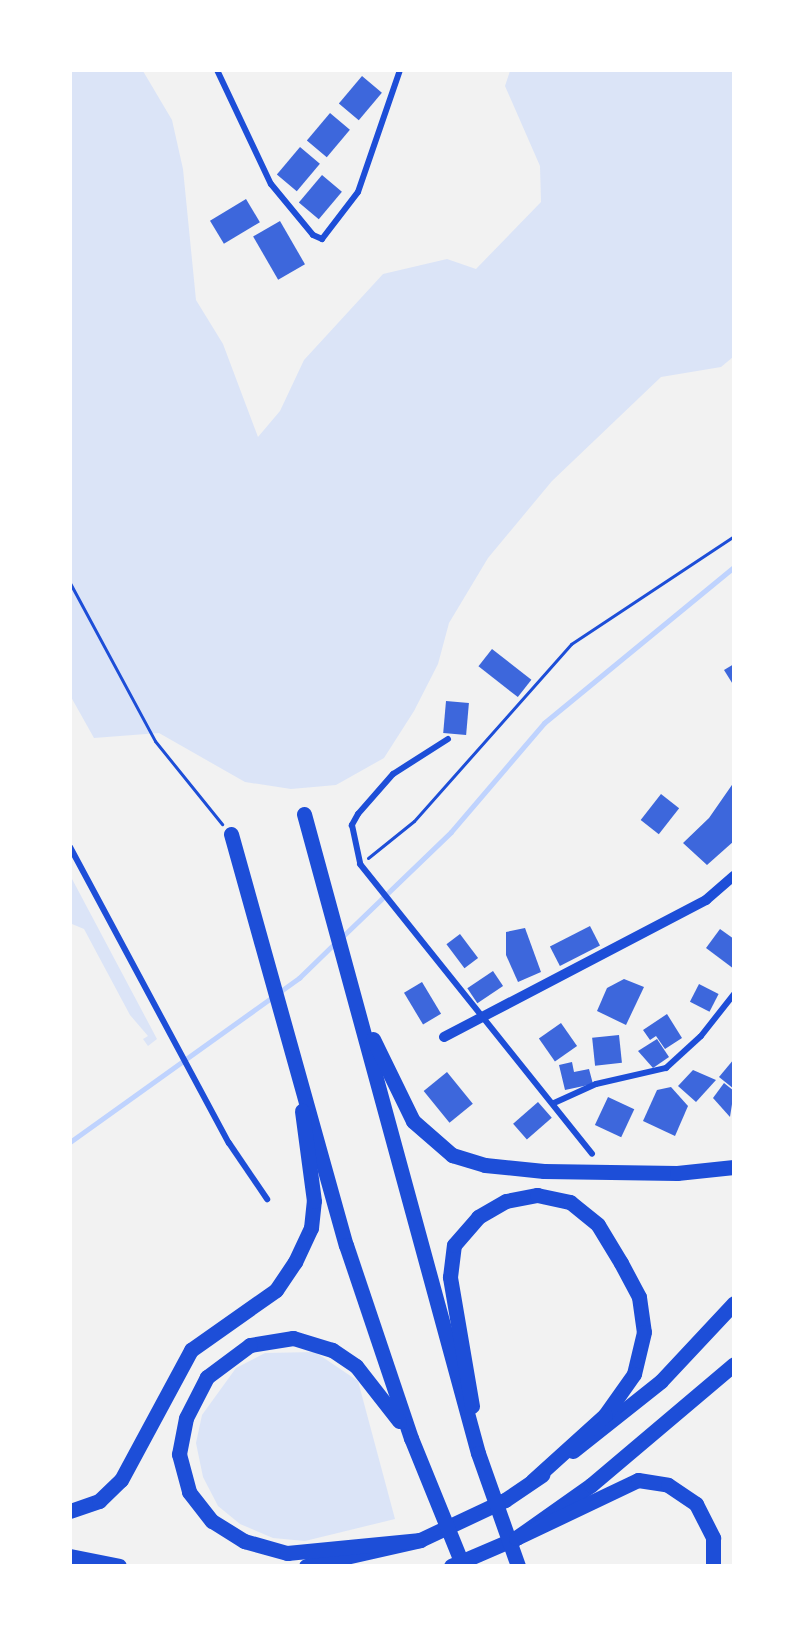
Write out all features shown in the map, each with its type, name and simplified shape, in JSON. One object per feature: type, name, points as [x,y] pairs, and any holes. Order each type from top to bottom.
[{"type":"main road","points":[[304,814],[478,1454],[518,1566]]},
{"type":"main road","points":[[231,834],[346,1245],[411,1438],[463,1566]]},
{"type":"main road","points":[[353,996],[413,1121],[452,1155],[485,1165],[544,1171],[677,1173],[734,1167]]},
{"type":"main road","points":[[70,1511],[99,1501],[121,1480],[191,1350],[276,1290],[295,1262],[311,1228],[314,1202],[297,1066]]},
{"type":"main road","points":[[478,1454],[466,1342],[450,1276],[454,1245],[478,1217],[506,1201],[537,1195],[570,1202],[598,1225],[621,1263],[639,1297],[644,1332],[634,1374],[605,1415],[532,1481]]},
{"type":"main road","points":[[306,1566],[420,1540],[505,1500],[661,1381],[734,1303]]},
{"type":"main road","points":[[411,1438],[356,1366],[332,1350],[293,1338],[250,1346],[207,1377],[186,1418],[179,1454],[189,1492],[212,1521],[244,1541],[287,1553],[420,1540]]},
{"type":"main road","points":[[516,1538],[665,1425],[734,1364]]},
{"type":"main road","points":[[451,1566],[638,1480],[668,1485],[696,1504],[713,1538],[714,1566]]},
{"type":"main road","points":[[70,1556],[119,1566]]},
{"type":"street","points":[[217,70],[271,184],[313,235],[322,239],[358,192],[400,70]]},
{"type":"street","points":[[448,739],[393,774],[358,814],[352,825],[360,864],[369,879],[554,1103],[592,1154]]},
{"type":"street","points":[[70,847],[229,1143],[267,1199]]},
{"type":"street","points":[[444,1037],[482,1015],[706,900],[734,876]]},
{"type":"street","points":[[554,1103],[596,1084],[666,1068],[701,1036],[734,994]]},
{"type":"path","points":[[360,864],[414,821],[571,644],[734,536]]},
{"type":"path","points":[[70,583],[154,741],[231,834]]},
{"type":"shaded area","points":[[70,71],[143,71],[172,120],[183,169],[196,300],[223,344],[258,437],[280,411],[304,360],[383,274],[447,259],[476,269],[541,202],[540,166],[505,86],[510,71],[733,71],[733,357],[721,367],[661,377],[552,481],[488,558],[449,623],[438,664],[414,711],[384,758],[336,785],[291,789],[245,782],[159,733],[94,738],[71,697]]},
{"type":"shaded area","points":[[71,877],[157,1039],[148,1046],[143,1039],[148,1036],[130,1015],[84,929],[72,924]]},
{"type":"shaded area","points":[[315,1352],[358,1381],[395,1519],[305,1541],[273,1538],[240,1524],[218,1506],[203,1477],[196,1443],[202,1415],[236,1368],[265,1353]]},
{"type":"building","points":[[362,76],[382,93],[359,120],[339,104]]},
{"type":"building","points":[[330,113],[350,130],[327,157],[307,141]]},
{"type":"building","points":[[300,147],[320,164],[297,191],[277,175]]},
{"type":"building","points":[[322,175],[342,192],[319,219],[299,203]]},
{"type":"building","points":[[246,199],[260,222],[224,244],[210,221]]},
{"type":"building","points":[[280,221],[305,264],[278,280],[253,237]]},
{"type":"building","points":[[492,649],[531,680],[518,697],[478,666]]},
{"type":"building","points":[[734,664],[734,686],[724,670]]},
{"type":"building","points":[[446,701],[469,703],[466,735],[443,733]]},
{"type":"building","points":[[734,782],[734,841],[707,865],[683,843],[709,818]]},
{"type":"building","points":[[661,794],[679,808],[659,834],[641,820]]},
{"type":"building","points":[[590,926],[600,946],[560,966],[550,946]]},
{"type":"building","points":[[525,928],[541,972],[518,982],[506,955],[506,932]]},
{"type":"building","points":[[720,929],[734,939],[734,969],[706,948]]},
{"type":"building","points":[[460,934],[478,958],[464,968],[446,944]]},
{"type":"building","points":[[493,971],[503,986],[477,1003],[467,988]]},
{"type":"building","points":[[624,979],[644,987],[626,1025],[597,1011],[607,988]]},
{"type":"building","points":[[422,982],[441,1014],[423,1025],[404,993]]},
{"type":"building","points":[[699,984],[719,994],[710,1012],[690,1002]]},
{"type":"building","points":[[667,1014],[682,1038],[665,1049],[656,1036],[650,1040],[643,1030]]},
{"type":"building","points":[[561,1023],[577,1046],[555,1061],[539,1038]]},
{"type":"building","points":[[619,1035],[622,1063],[595,1066],[592,1038]]},
{"type":"building","points":[[657,1039],[669,1057],[653,1068],[638,1051]]},
{"type":"building","points":[[734,1059],[734,1089],[719,1077]]},
{"type":"building","points":[[572,1062],[574,1072],[589,1069],[593,1084],[565,1090],[559,1065]]},
{"type":"building","points":[[693,1070],[716,1080],[696,1102],[678,1086]]},
{"type":"building","points":[[447,1072],[473,1104],[449,1123],[424,1091]]},
{"type":"building","points":[[724,1083],[734,1091],[730,1117],[713,1098]]},
{"type":"building","points":[[671,1087],[688,1106],[675,1136],[643,1121],[657,1090]]},
{"type":"building","points":[[608,1097],[634,1109],[621,1137],[595,1125]]},
{"type":"building","points":[[538,1102],[552,1118],[527,1139],[513,1124]]},
{"type":"waterway","points":[[342,937],[451,832],[544,723],[734,567]]},
{"type":"waterway","points":[[70,1142],[299,978],[335,943]]}]
